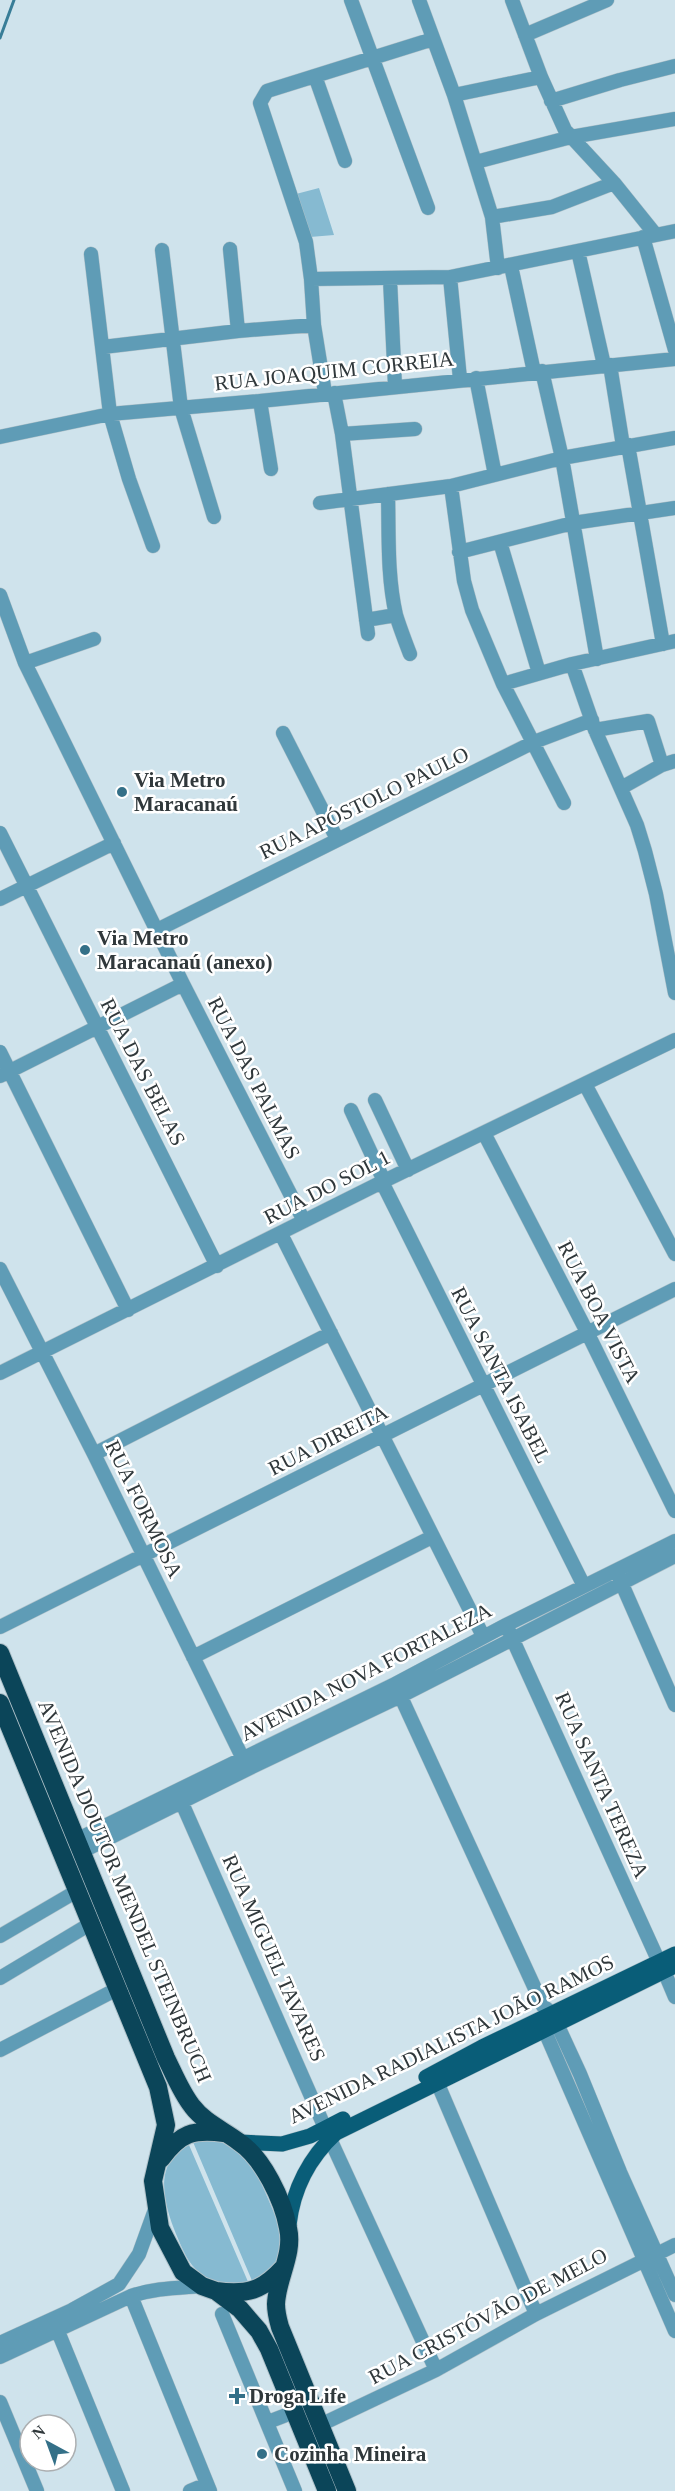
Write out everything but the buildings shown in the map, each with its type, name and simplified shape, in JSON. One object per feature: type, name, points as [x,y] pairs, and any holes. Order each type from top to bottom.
[{"type":"highway","name":"AVENIDA DOUTOR MENDEL STEINBRUCH","points":[[0,1653],[78,1846],[176,2077],[192,2106],[206,2121],[233,2138]]},
{"type":"highway","name":"AVENIDA DOUTOR MENDEL STEINBRUCH","points":[[0,1703],[158,2087],[166,2125],[159,2163]]},
{"type":"highway","points":[[327,2491],[259,2331],[240,2309],[183,2272],[160,2228],[153,2181],[159,2163],[173,2144],[188,2134],[198,2131],[233,2138],[258,2160],[268,2177],[288,2228],[288,2255],[283,2268],[276,2306],[280,2327],[347,2491]]},
{"type":"highway","points":[[209,2289],[236,2294],[253,2291],[272,2280],[283,2268]]},
{"type":"main road","name":"AVENIDA RADIALISTA JOÃO RAMOS","points":[[288,2228],[291,2202],[328,2133],[548,2018],[666,1966],[675,1954]]},
{"type":"main road","name":"AVENIDA RADIALISTA JOÃO RAMOS","points":[[233,2138],[282,2144],[345,2127],[437,2082],[548,2018]]},
{"type":"street","points":[[351,0],[428,208]]},
{"type":"street","points":[[419,0],[476,162],[504,267],[538,372],[562,458],[597,658]]},
{"type":"street","points":[[512,0],[541,77],[565,129],[614,183],[649,236],[675,350]]},
{"type":"street","points":[[525,35],[608,0]]},
{"type":"street","points":[[396,615],[367,627],[342,434],[329,393],[314,326],[311,279],[301,224],[260,103],[267,92],[433,39]]},
{"type":"street","points":[[551,101],[675,66]]},
{"type":"street","points":[[315,76],[345,161]]},
{"type":"street","points":[[454,95],[541,77]]},
{"type":"street","points":[[476,162],[571,137],[674,121]]},
{"type":"street","points":[[492,217],[552,207],[614,183]]},
{"type":"street","points":[[311,279],[450,277],[675,231]]},
{"type":"street","points":[[230,249],[238,331]]},
{"type":"street","points":[[162,250],[180,408],[214,517]]},
{"type":"street","points":[[503,684],[572,664],[669,642],[626,446],[578,251]]},
{"type":"street","points":[[91,254],[110,414],[129,479],[153,546]]},
{"type":"street","points":[[450,277],[460,379]]},
{"type":"street","points":[[390,279],[395,386]]},
{"type":"street","points":[[103,347],[238,331],[314,326]]},
{"type":"street","name":"RUA JOAQUIM CORREIA","points":[[0,437],[110,414],[675,359]]},
{"type":"street","points":[[476,378],[495,475]]},
{"type":"street","points":[[260,401],[271,469]]},
{"type":"street","points":[[342,434],[415,429]]},
{"type":"street","points":[[320,503],[451,486],[562,458],[675,438]]},
{"type":"street","points":[[451,486],[459,552],[472,610],[503,684],[564,803]]},
{"type":"street","points":[[388,494],[389,552],[396,615],[410,654]]},
{"type":"street","points":[[459,552],[573,523],[675,508]]},
{"type":"street","points":[[500,542],[539,673]]},
{"type":"street","name":"RUA DAS PALMAS","points":[[0,595],[25,663],[183,984],[304,1221]]},
{"type":"street","points":[[25,663],[93,639]]},
{"type":"street","points":[[572,664],[594,725],[637,825],[656,894],[675,993]]},
{"type":"street","name":"RUA APÓSTOLO PAULO","points":[[158,930],[534,742],[594,725],[648,722],[669,763]]},
{"type":"street","points":[[283,733],[337,839]]},
{"type":"street","points":[[621,788],[669,763]]},
{"type":"street","name":"RUA DAS BELAS","points":[[0,833],[217,1266]]},
{"type":"street","points":[[0,899],[114,843]]},
{"type":"street","points":[[5,1074],[183,984]]},
{"type":"street","name":"RUA DO SOL 1","points":[[0,1373],[383,1182],[675,1040]]},
{"type":"street","points":[[0,1052],[5,1074],[128,1310]]},
{"type":"street","points":[[585,1084],[675,1254]]},
{"type":"street","points":[[375,1100],[408,1170]]},
{"type":"street","name":"RUA SANTA ISABEL","points":[[351,1110],[383,1182],[584,1586]]},
{"type":"street","name":"RUA BOA VISTA","points":[[484,1133],[587,1332],[675,1511]]},
{"type":"street","points":[[281,1233],[483,1636]]},
{"type":"street","name":"RUA FORMOSA","points":[[0,1269],[94,1454],[245,1764]]},
{"type":"street","name":"RUA DIREITA","points":[[0,1628],[675,1289]]},
{"type":"street","points":[[94,1454],[331,1334]]},
{"type":"street","points":[[193,1657],[432,1537]]},
{"type":"street","name":"AVENIDA NOVA FORTALEZA","points":[[78,1846],[398,1690],[618,1577],[675,1541]]},
{"type":"street","name":"AVENIDA NOVA FORTALEZA","points":[[398,1690],[483,1636],[509,1631],[584,1586],[618,1577],[675,1556]]},
{"type":"street","points":[[618,1577],[675,1705]]},
{"type":"street","name":"RUA SANTA TEREZA","points":[[509,1631],[666,1966],[675,1997]]},
{"type":"street","points":[[398,1690],[548,2018],[580,2074],[643,2259],[675,2331]]},
{"type":"street","name":"RUA MIGUEL TAVARES","points":[[179,1797],[436,2370]]},
{"type":"street","points":[[0,1936],[76,1891]]},
{"type":"street","points":[[0,1978],[90,1924]]},
{"type":"street","points":[[0,2050],[117,1989]]},
{"type":"street","points":[[548,2018],[566,2081],[657,2253],[675,2295]]},
{"type":"street","points":[[566,2081],[580,2074]]},
{"type":"street","points":[[437,2082],[536,2314]]},
{"type":"street","points":[[0,2343],[72,2310],[119,2284],[140,2254],[156,2207]]},
{"type":"street","name":"RUA CRISTÓVÃO DE MELO","points":[[320,2425],[436,2370],[536,2314],[675,2245]]},
{"type":"street","points":[[0,2357],[131,2296],[171,2287],[209,2289]]},
{"type":"street","points":[[131,2296],[208,2487],[190,2491]]},
{"type":"street","points":[[222,2314],[295,2491]]},
{"type":"street","points":[[57,2329],[123,2491]]},
{"type":"street","points":[[0,2402],[37,2491]]},
{"type":"street","points":[[268,2422],[294,2412]]},
{"type":"shaded area","points":[[319,188],[334,235],[310,237],[296,194]]},
{"type":"shaded area","points":[[214,2140],[226,2144],[253,2164],[281,2229],[280,2252],[275,2266],[253,2283],[193,2142]]},
{"type":"shaded area","points":[[189,2145],[249,2284],[223,2283],[205,2276],[192,2265],[181,2245],[168,2210],[164,2185],[165,2173],[170,2162],[177,2153]]},
{"type":"waterway","points":[[0,38],[14,0]]},
{"type":"place","name":"Via Metro Maracanaú","points":[[122,792]]},
{"type":"place","name":"Via Metro Maracanaú (anexo)","points":[[85,950]]},
{"type":"place","name":"Droga Life","points":[[237,2396]]},
{"type":"place","name":"Cozinha Mineira","points":[[262,2454]]}]
